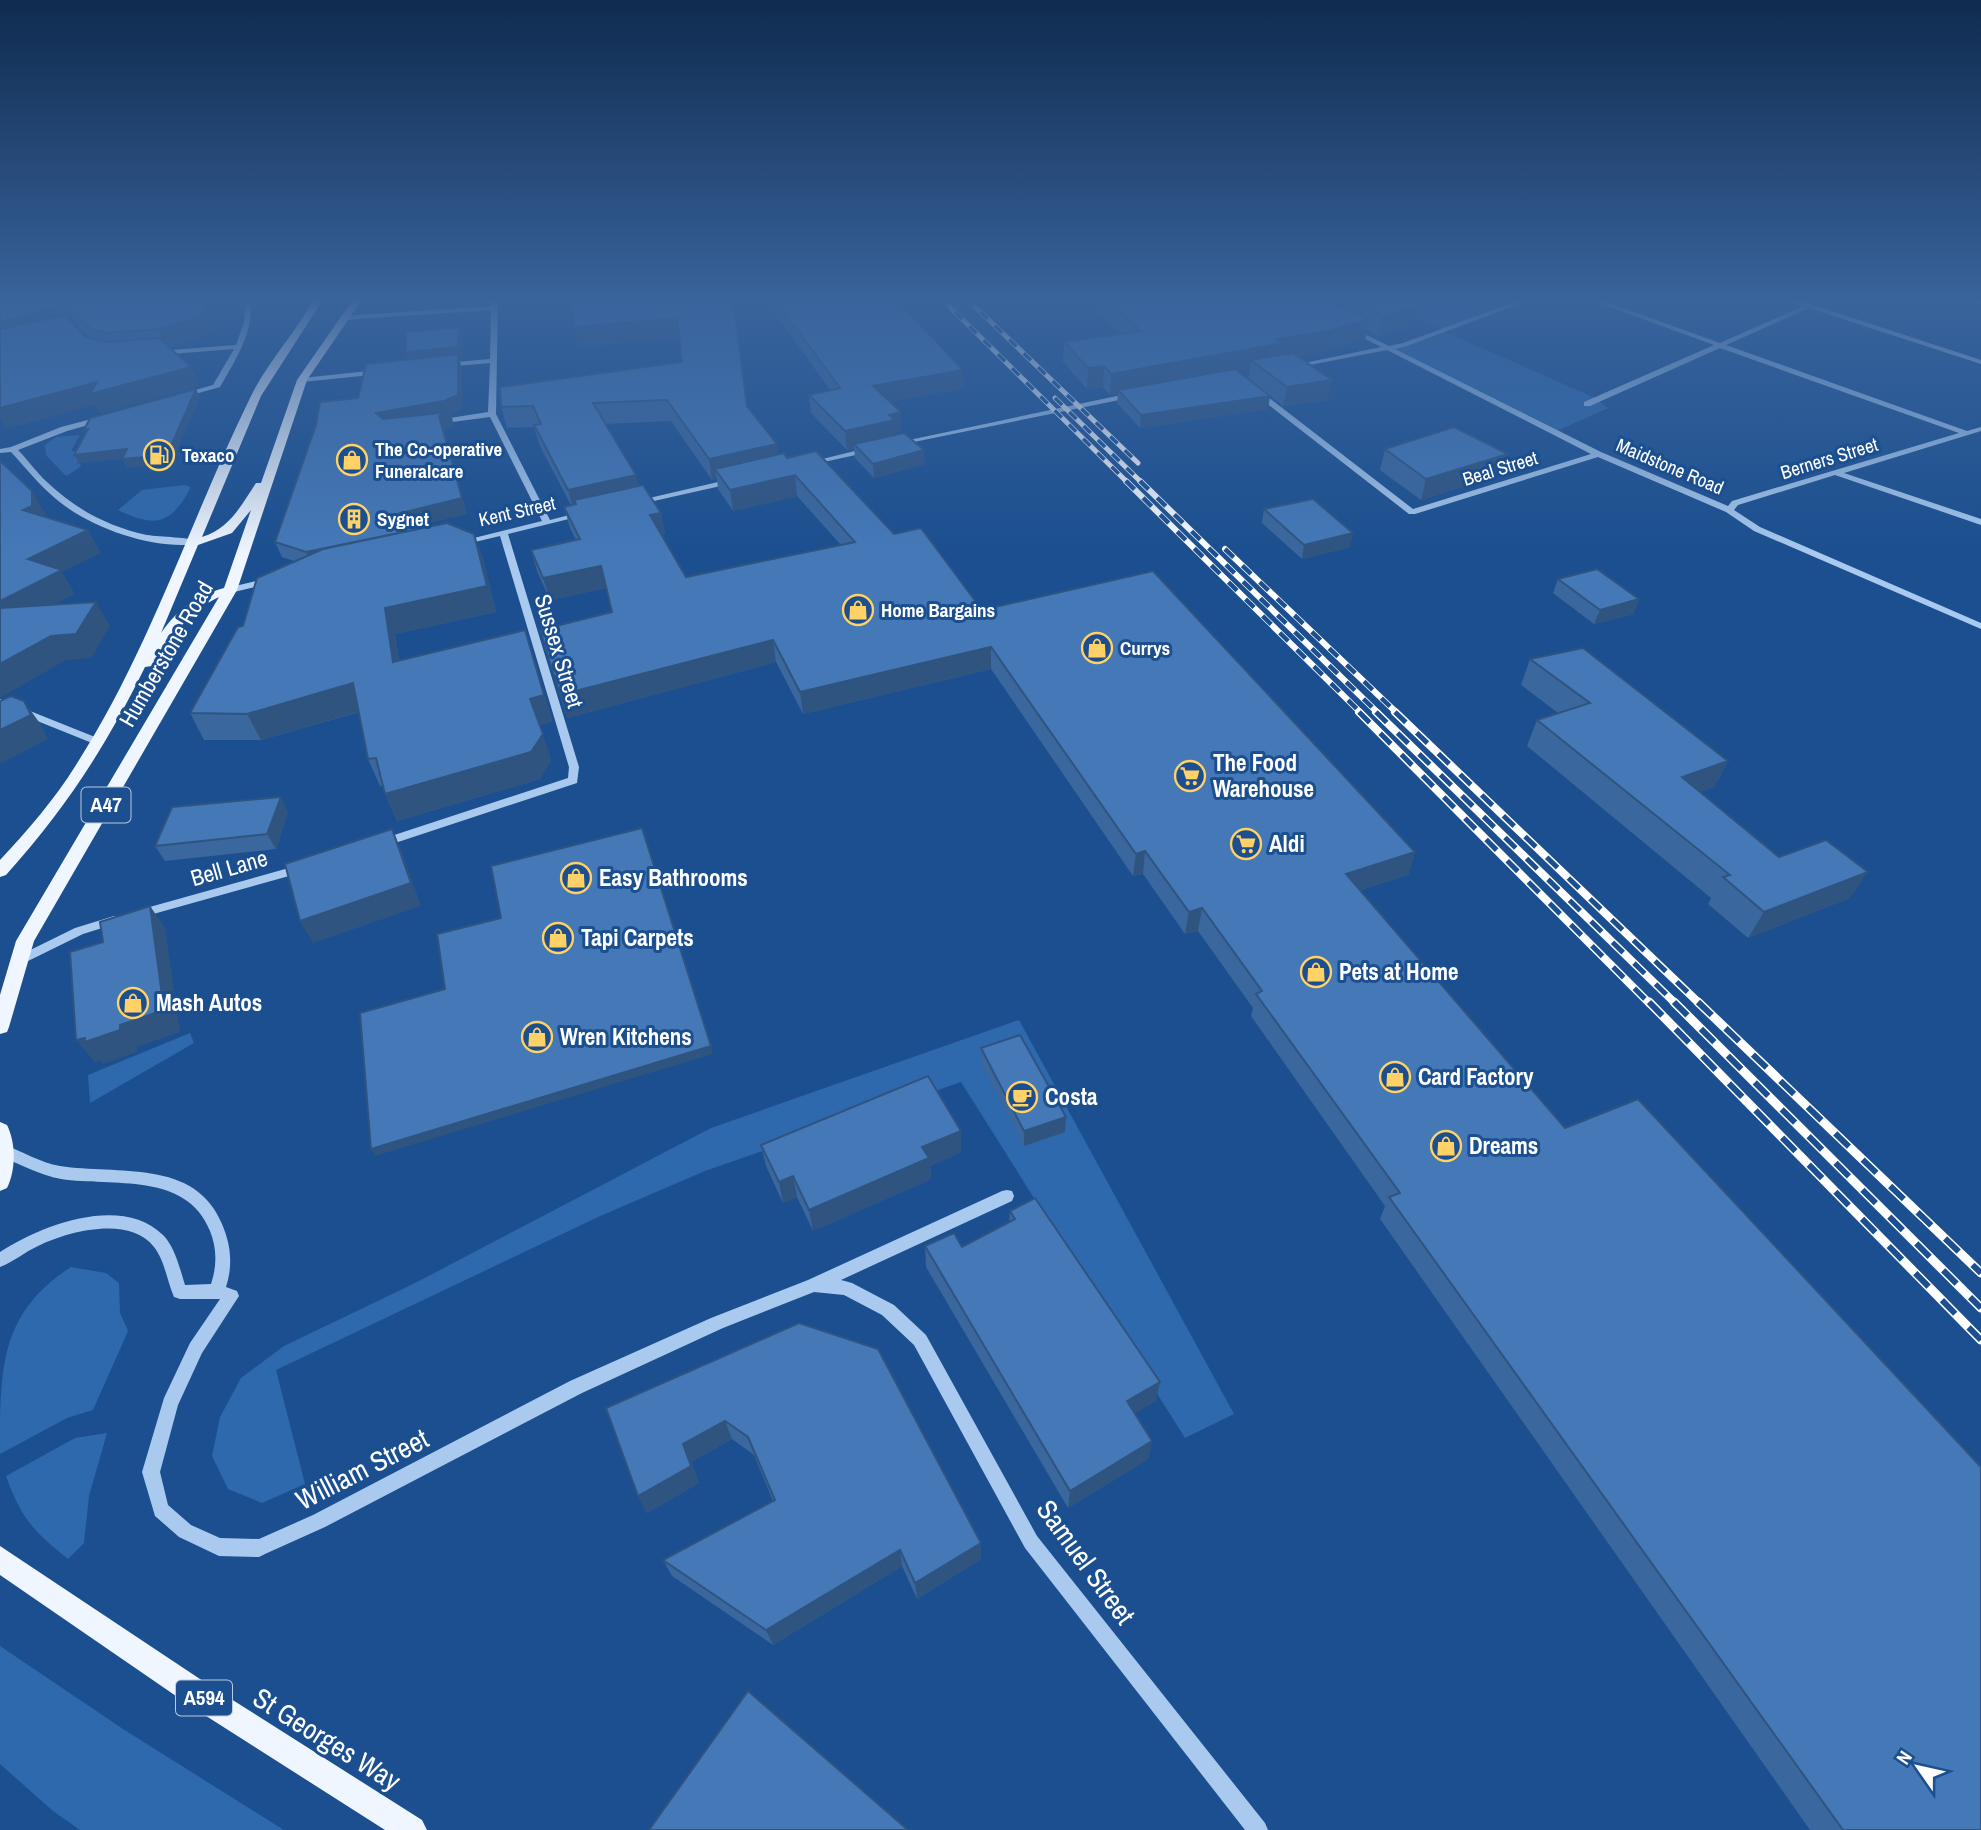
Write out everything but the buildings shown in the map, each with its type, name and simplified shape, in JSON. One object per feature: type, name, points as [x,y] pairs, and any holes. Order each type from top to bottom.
[{"type":"main road","name":"Humberstone Road","points":[[0,871],[28,844],[119,703],[195,542],[256,394],[263,383]]},
{"type":"main road","name":"Humberstone Road","points":[[0,1027],[25,941],[230,590],[301,383]]},
{"type":"main road","name":"A47","points":[[195,542],[217,538],[233,528],[275,463]]},
{"type":"main road","name":"A47","points":[[119,703],[185,610],[206,596],[230,590]]},
{"type":"main road","points":[[0,1182],[2,1141]]},
{"type":"main road","name":"St Georges Way","points":[[0,1559],[202,1697],[412,1830]]},
{"type":"street","points":[[178,397],[216,387],[218,383]]},
{"type":"street","points":[[491,383],[492,414],[547,523]]},
{"type":"street","name":"Maidstone Road","points":[[1456,383],[1598,454],[1729,510],[1757,529],[1981,626]]},
{"type":"street","points":[[1587,404],[1633,383]]},
{"type":"street","points":[[1829,383],[1966,433]]},
{"type":"street","name":"Beal Street","points":[[1247,386],[1412,512],[1598,454]]},
{"type":"street","points":[[803,465],[1140,393]]},
{"type":"street","points":[[427,424],[492,414]]},
{"type":"street","points":[[0,451],[115,415]]},
{"type":"street","name":"Berners Street","points":[[1729,510],[1735,503],[1981,429]]},
{"type":"street","points":[[13,449],[47,488],[89,516],[139,537],[165,543],[195,542]]},
{"type":"street","points":[[1835,473],[1981,522]]},
{"type":"street","points":[[628,504],[736,480]]},
{"type":"street","name":"Kent Street","points":[[452,544],[587,513]]},
{"type":"street","name":"Sussex Street","points":[[503,533],[574,767],[573,780]]},
{"type":"street","points":[[230,590],[281,579]]},
{"type":"street","points":[[0,702],[96,741]]},
{"type":"street","points":[[362,850],[573,780]]},
{"type":"street","name":"Bell Lane","points":[[18,961],[93,925],[206,897],[311,866]]},
{"type":"street","name":"William Street","points":[[2,1141],[56,1172],[164,1181],[185,1188],[202,1202],[216,1223],[226,1264],[217,1291],[231,1296],[196,1348],[170,1404],[151,1472],[162,1510],[185,1531],[219,1548],[259,1548],[319,1521],[576,1387],[717,1323],[814,1285]]},
{"type":"street","points":[[814,1285],[1007,1196]]},
{"type":"street","points":[[0,1261],[44,1236],[77,1224],[131,1224],[157,1238],[180,1292],[217,1291]]},
{"type":"street","name":"Samuel Street","points":[[814,1285],[846,1288],[888,1310],[920,1340],[1031,1542],[1258,1830]]},
{"type":"shaded area","points":[[1458,383],[1562,383],[1593,397],[1608,408],[1555,432]]},
{"type":"shaded area","points":[[80,435],[71,451],[83,451],[77,463],[81,464],[66,476],[46,455],[45,445],[56,437]]},
{"type":"shaded area","points":[[184,485],[191,487],[184,500],[169,516],[161,520],[142,519],[118,510],[142,490]]},
{"type":"shaded area","points":[[1019,1020],[1234,1414],[1185,1438],[961,1082],[705,1171],[598,1217],[276,1370],[305,1484],[262,1503],[228,1489],[212,1456],[220,1417],[241,1378],[284,1346],[415,1283],[711,1128]]},
{"type":"shaded area","points":[[190,1033],[194,1043],[90,1103],[88,1075]]},
{"type":"shaded area","points":[[71,1267],[106,1273],[119,1283],[120,1313],[128,1331],[93,1410],[67,1418],[0,1454],[4,1369],[17,1323],[30,1303]]},
{"type":"shaded area","points":[[107,1433],[89,1496],[84,1543],[68,1559],[29,1523],[6,1476],[75,1438]]},
{"type":"shaded area","points":[[0,1646],[123,1729],[284,1830],[80,1830],[53,1811],[0,1764]]},
{"type":"railway","points":[[1027,383],[1128,483]]},
{"type":"railway","points":[[1055,383],[1138,463]]},
{"type":"railway","points":[[1055,398],[1142,483]]},
{"type":"railway","points":[[1126,481],[1361,713]]},
{"type":"railway","points":[[1140,481],[1378,713]]},
{"type":"railway","points":[[1225,549],[1397,713]]},
{"type":"railway","points":[[1359,712],[1650,1004]]},
{"type":"railway","points":[[1376,712],[1676,1004]]},
{"type":"railway","points":[[1395,712],[1700,1004]]},
{"type":"railway","points":[[1649,1002],[1981,1340]]},
{"type":"railway","points":[[1674,1002],[1981,1308]]},
{"type":"railway","points":[[1698,1002],[1981,1273]]},
{"type":"place","name":"Texaco","points":[[159,455]]},
{"type":"place","name":"The Co-operative Funeralcare","points":[[352,460]]},
{"type":"place","name":"Sygnet","points":[[354,519]]},
{"type":"place","name":"Home Bargains","points":[[858,610]]},
{"type":"place","name":"Currys","points":[[1097,648]]},
{"type":"place","name":"The Food Warehouse","points":[[1190,776]]},
{"type":"place","name":"Aldi","points":[[1246,844]]},
{"type":"place","name":"Easy Bathrooms","points":[[576,878]]},
{"type":"place","name":"Tapi Carpets","points":[[558,938]]},
{"type":"place","name":"Pets at Home","points":[[1316,972]]},
{"type":"place","name":"Mash Autos","points":[[133,1003]]},
{"type":"place","name":"Wren Kitchens","points":[[537,1037]]},
{"type":"place","name":"Card Factory","points":[[1395,1077]]},
{"type":"place","name":"Costa","points":[[1022,1097]]},
{"type":"place","name":"Dreams","points":[[1446,1146]]}]
